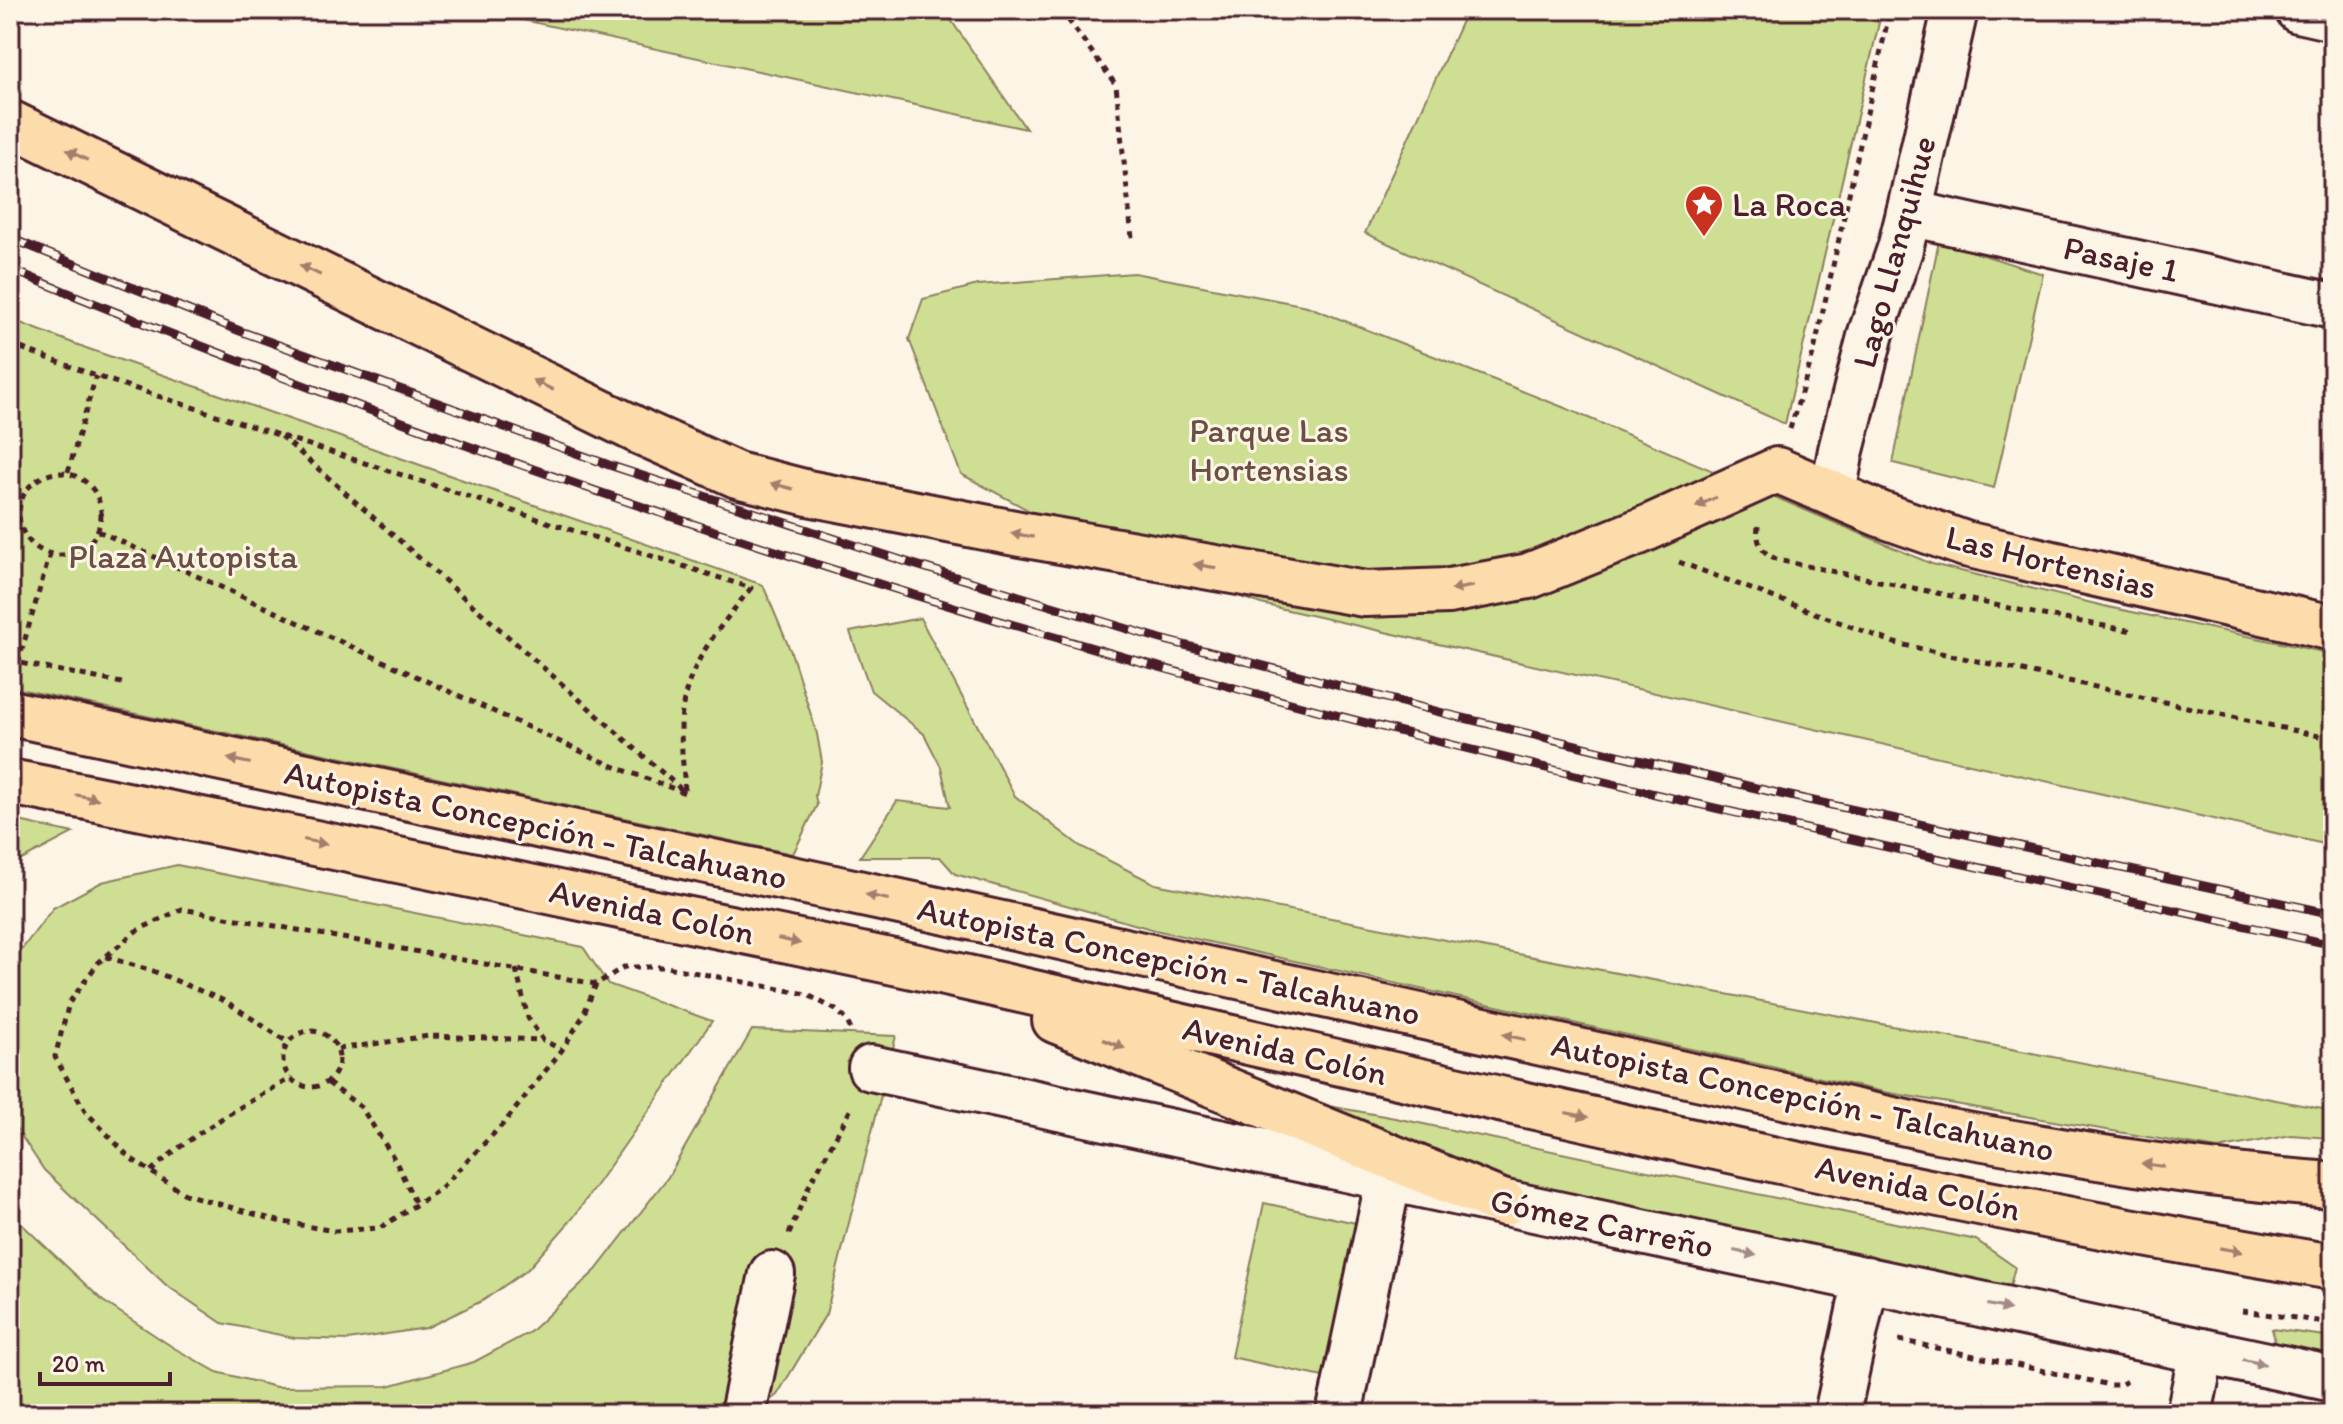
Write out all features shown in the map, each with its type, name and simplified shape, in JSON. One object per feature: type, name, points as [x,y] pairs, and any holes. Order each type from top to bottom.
[{"type":"main road","points":[[10,123],[643,433],[737,475],[808,493],[1020,534],[1365,594],[1449,591],[1529,576],[1643,530],[1777,470]]},
{"type":"main road","name":"Las Hortensias","points":[[1777,470],[1880,514],[1965,544],[2333,628]]},
{"type":"main road","name":"Autopista Concepción - Talcahuano","points":[[10,713],[931,909],[1938,1130],[2073,1154],[2333,1185]]},
{"type":"main road","name":"Avenida Colón","points":[[10,782],[938,972],[1799,1164],[2092,1225],[2333,1267]]},
{"type":"main road","points":[[938,972],[1504,1203]]},
{"type":"street","name":"Lago Llanquihue","points":[[1833,493],[1871,333],[1900,249],[1955,10]]},
{"type":"street","points":[[2298,10],[2333,18]]},
{"type":"street","name":"Pasaje 1","points":[[1909,213],[2333,306]]},
{"type":"street","name":"Gómez Carreño","points":[[871,1068],[2333,1379]]},
{"type":"street","points":[[1339,1414],[1389,1178]]},
{"type":"street","points":[[743,1414],[772,1274]]},
{"type":"street","points":[[1837,1414],[1866,1279]]},
{"type":"street","points":[[2189,1414],[2202,1351]]},
{"type":"path","points":[[1061,10],[1116,85],[1132,238]]},
{"type":"path","points":[[1777,470],[1814,351],[1890,10]]},
{"type":"path","points":[[10,344],[96,376],[751,588],[705,648],[686,689],[681,712],[685,793]]},
{"type":"path","points":[[68,472],[96,376]]},
{"type":"path","points":[[279,435],[685,793]]},
{"type":"path","points":[[68,472],[82,478],[93,488],[102,516],[98,531],[90,543],[64,555],[50,554],[29,542],[22,531],[19,507],[29,487],[46,474],[68,472]]},
{"type":"path","points":[[10,490],[23,496]]},
{"type":"path","points":[[1643,530],[1675,560],[1895,643],[2333,739]]},
{"type":"path","points":[[98,531],[613,766],[685,793]]},
{"type":"path","points":[[18,663],[50,554]]},
{"type":"path","points":[[10,661],[127,684]]},
{"type":"path","points":[[596,984],[182,909],[136,931],[98,963],[69,1003],[55,1057],[85,1111],[130,1158],[185,1194],[278,1221],[334,1231],[380,1228],[440,1189],[505,1122],[562,1050],[583,1016],[596,984],[624,967],[667,967],[806,994],[846,1019],[871,1068],[809,1186],[772,1274]]},
{"type":"path","points":[[105,956],[153,971],[227,1002],[289,1043]]},
{"type":"path","points":[[516,969],[528,1018],[543,1040]]},
{"type":"path","points":[[317,1030],[331,1037],[338,1049],[338,1065],[328,1083],[315,1087],[302,1086],[291,1078],[282,1057],[299,1032],[317,1030]]},
{"type":"path","points":[[338,1049],[429,1036],[543,1040],[562,1050]]},
{"type":"path","points":[[151,1171],[181,1145],[291,1078]]},
{"type":"path","points":[[328,1083],[361,1107],[395,1160],[416,1204]]},
{"type":"green space","points":[[477,10],[944,10],[1026,129]]},
{"type":"green space","points":[[1467,10],[1882,10],[1785,424],[1365,233]]},
{"type":"green space","points":[[1939,241],[2043,274],[1994,488],[1893,463]]},
{"type":"green space","name":"Parque Las Hortensias","points":[[1134,273],[1307,306],[1565,408],[1932,564],[2108,607],[2333,654],[2333,846],[1261,604],[1099,548],[961,474],[909,339],[923,299],[978,285]]},
{"type":"green space","name":"Plaza Autopista","points":[[10,319],[763,585],[791,652],[817,734],[822,762],[815,796],[817,805],[793,854],[10,687]]},
{"type":"green space","points":[[920,618],[1015,796],[1080,846],[1155,884],[2333,1111],[2329,1138],[2291,1135],[2218,1149],[1884,1092],[1155,930],[955,874],[940,857],[860,857],[897,801],[950,807],[941,767],[924,734],[871,691],[850,632]]},
{"type":"green space","points":[[10,819],[73,833],[10,866]]},
{"type":"green space","points":[[177,865],[583,947],[608,984],[712,1021],[573,1218],[528,1269],[484,1300],[426,1328],[348,1340],[295,1338],[222,1323],[166,1285],[44,1170],[10,1119],[10,965],[53,908],[102,882]]},
{"type":"green space","points":[[752,1030],[896,1036],[826,1314],[777,1395],[751,1414],[10,1414],[10,1213],[103,1301],[217,1372],[276,1387],[388,1386],[474,1362],[530,1332],[596,1270],[668,1177]]},
{"type":"green space","points":[[1279,1097],[1395,1118],[1976,1240],[2015,1267],[2009,1290],[1491,1179]]},
{"type":"green space","points":[[1264,1203],[1356,1223],[1323,1377],[1231,1357]]},
{"type":"green space","points":[[2272,1329],[2333,1337],[2333,1357],[2276,1345]]},
{"type":"railway","points":[[10,238],[240,331],[609,465],[913,564],[1161,639],[1447,714],[1781,794],[2333,914]]},
{"type":"railway","points":[[10,269],[313,389],[619,499],[1085,646],[1377,726],[1649,793],[2333,945]]},
{"type":"place","name":"La Roca","points":[[1704,238]]}]
